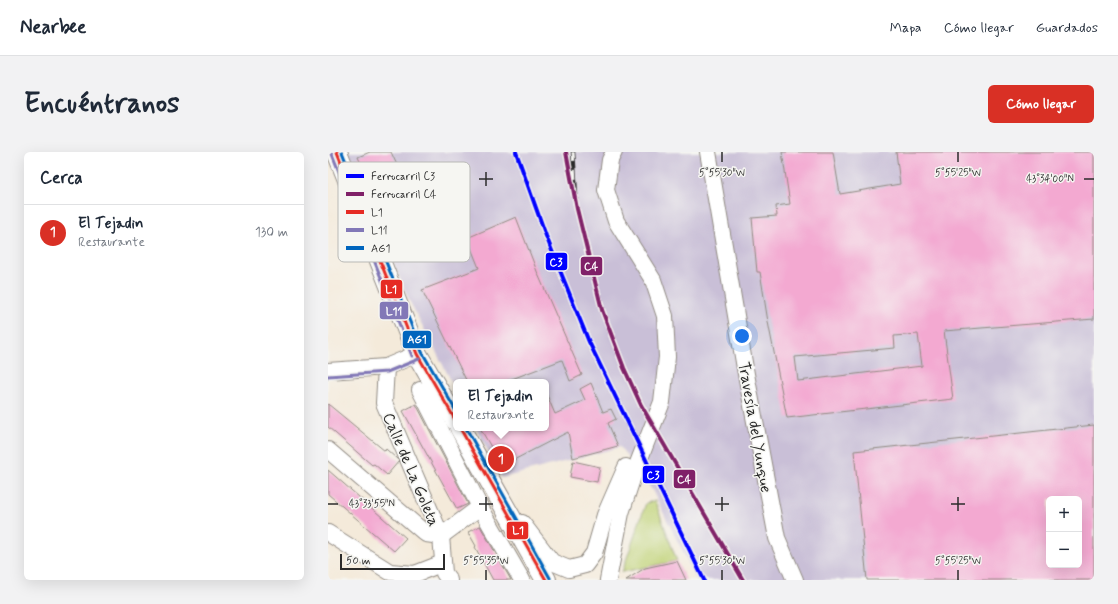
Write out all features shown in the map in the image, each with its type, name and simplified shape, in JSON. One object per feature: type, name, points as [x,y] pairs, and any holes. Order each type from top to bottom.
[{"type":"main road","points":[[337,152],[341,162]]},
{"type":"main road","points":[[381,262],[418,354],[453,415]]},
{"type":"main road","points":[[462,431],[546,580]]},
{"type":"street","points":[[497,491],[552,562],[570,569],[585,565],[594,553],[605,515],[629,472],[659,398],[667,357],[665,316],[653,280],[616,221],[606,190],[610,160],[614,152]]},
{"type":"street","name":"Travesía del Yunque","points":[[708,152],[745,366],[777,538],[795,580]]},
{"type":"street","points":[[328,371],[386,367],[418,354]]},
{"type":"street","name":"Calle de La Goleta","points":[[386,367],[384,404],[441,536],[444,574],[449,580]]},
{"type":"street","points":[[420,390],[480,507],[522,580]]},
{"type":"street","points":[[328,450],[426,534],[441,536],[480,507]]},
{"type":"street","points":[[608,580],[629,472]]},
{"type":"street","points":[[328,534],[390,572],[415,574],[444,563]]},
{"type":"shaded area","points":[[346,152],[1094,152],[1094,580],[697,580],[652,490],[620,447],[502,478],[478,431],[549,431],[549,379],[453,379],[453,384],[410,302],[393,262],[470,262],[470,162],[350,162]]},
{"type":"green space","points":[[655,501],[677,561],[622,572],[646,503]]},
{"type":"building","points":[[370,152],[391,152],[396,162],[360,162],[358,157]]},
{"type":"building","points":[[782,152],[833,152],[840,194],[900,184],[896,152],[1094,152],[1094,319],[944,331],[953,399],[787,418],[768,322],[760,272],[757,272],[752,218],[777,216],[776,206],[790,204]],"holes":[[[918,334],[922,366],[798,381],[795,357],[895,348],[894,336]]]},
{"type":"building","points":[[516,217],[538,274],[582,375],[570,381],[562,360],[512,379],[466,379],[422,290],[479,268],[470,246],[470,237]]},
{"type":"building","points":[[591,383],[603,412],[611,409],[616,419],[608,423],[618,446],[573,458],[568,432],[502,466],[482,431],[549,431],[549,400],[555,414],[585,400],[580,389]]},
{"type":"building","points":[[328,404],[385,451],[386,449],[399,461],[387,475],[374,464],[372,465],[328,427]]},
{"type":"building","points":[[416,404],[468,504],[457,509],[403,411]]},
{"type":"building","points":[[1094,425],[1094,580],[867,580],[854,451]]},
{"type":"building","points":[[573,461],[600,467],[597,482],[570,477]]},
{"type":"building","points":[[328,470],[406,538],[394,551],[328,494]]},
{"type":"building","points":[[480,526],[511,580],[493,580],[468,532]]},
{"type":"building","points":[[677,561],[686,580],[626,580],[645,568]]},
{"type":"railway","points":[[573,152],[577,209]]},
{"type":"rail line","name":"C3","points":[[516,152],[546,236],[589,342],[704,580]]},
{"type":"rail line","name":"C4","points":[[566,152],[577,209],[602,310],[624,368],[641,405],[743,580]]},
{"type":"transit line","name":"L1","points":[[337,152],[341,162]]},
{"type":"transit line","name":"AG1","points":[[342,152],[346,162]]},
{"type":"transit line","name":"L11","points":[[332,154],[338,169]]},
{"type":"transit line","name":"L11","points":[[375,262],[412,356]]},
{"type":"transit line","name":"L1","points":[[381,262],[417,354],[453,416]]},
{"type":"transit line","name":"AG1","points":[[386,262],[422,352],[453,406]]},
{"type":"transit line","name":"L11","points":[[328,376],[387,372],[419,359]]},
{"type":"transit line","name":"L1","points":[[462,431],[546,580]]},
{"type":"transit line","name":"AG1","points":[[468,431],[550,578]]},
{"type":"place","name":"El Tejadin","points":[[501,459]]}]
